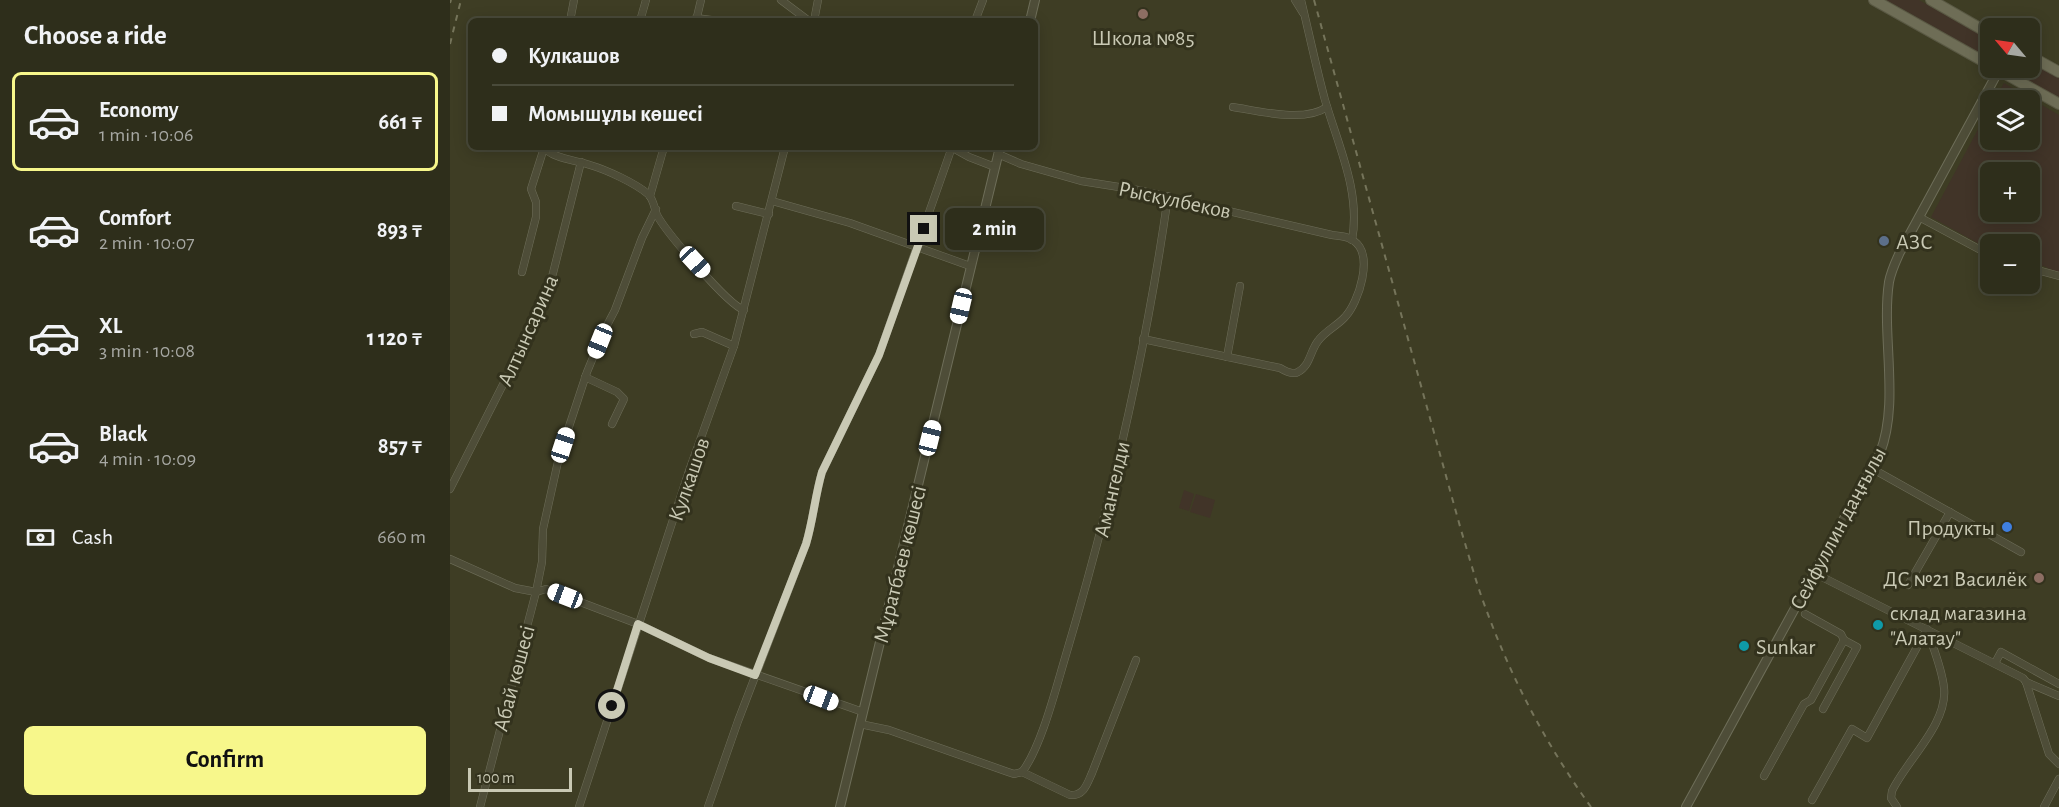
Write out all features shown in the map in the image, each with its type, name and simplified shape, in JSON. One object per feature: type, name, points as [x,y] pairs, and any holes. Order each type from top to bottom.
[{"type":"main road","points":[[1874,0],[1980,59]]},
{"type":"main road","points":[[1931,0],[1980,28]]},
{"type":"main road","points":[[2040,62],[2059,72]]},
{"type":"main road","points":[[2014,78],[2059,104]]},
{"type":"street","points":[[571,18],[574,0]]},
{"type":"street","points":[[641,18],[646,0]]},
{"type":"street","points":[[696,18],[701,0]]},
{"type":"street","points":[[781,0],[805,18]]},
{"type":"street","points":[[815,18],[818,0]]},
{"type":"street","points":[[976,18],[983,0]]},
{"type":"street","points":[[1031,18],[1035,0]]},
{"type":"street","points":[[1295,0],[1304,15]]},
{"type":"street","points":[[1143,339],[1280,368],[1293,373],[1305,366],[1319,339],[1344,318],[1354,304],[1363,276],[1364,256],[1359,246],[1352,240],[1354,214],[1350,178],[1327,107],[1301,0]]},
{"type":"street","name":"Сейфуллин даңғылы","points":[[1686,807],[1880,453],[1887,428],[1889,283],[1894,265],[1991,78]]},
{"type":"street","points":[[1233,107],[1273,114],[1309,114],[1327,107]]},
{"type":"street","points":[[522,272],[536,217],[536,202],[531,189],[543,150]]},
{"type":"street","points":[[546,150],[626,181],[650,196],[658,215],[678,241],[721,292],[734,305],[744,310]]},
{"type":"street","points":[[650,196],[663,150]]},
{"type":"street","name":"Кулкашов","points":[[579,807],[690,468],[734,346],[784,150]]},
{"type":"street","points":[[708,807],[755,675],[806,544],[822,472],[879,355],[950,150]]},
{"type":"street","points":[[956,150],[995,167]]},
{"type":"street","name":"Рыскулбеков","points":[[999,150],[1021,164],[1081,181],[1168,196],[1352,240]]},
{"type":"street","name":"Мұратбаев көшесі","points":[[840,807],[999,150]]},
{"type":"street","name":"Алтынсарина","points":[[450,489],[519,353],[550,285],[581,162]]},
{"type":"street","name":"Амангелди","points":[[1022,772],[1030,761],[1045,721],[1088,581],[1106,513],[1160,256],[1168,196]]},
{"type":"street","points":[[772,201],[850,223],[970,266]]},
{"type":"street","points":[[736,206],[769,214]]},
{"type":"street","name":"Абай көшесі","points":[[480,807],[536,592],[542,562],[543,529],[559,457],[585,377],[656,209]]},
{"type":"street","points":[[1919,217],[1980,250]]},
{"type":"street","points":[[2040,271],[2059,276]]},
{"type":"street","points":[[1227,357],[1240,286]]},
{"type":"street","points":[[694,334],[702,332],[734,346]]},
{"type":"street","points":[[585,377],[617,392],[624,399],[612,424]]},
{"type":"street","points":[[1871,468],[2021,552]]},
{"type":"street","points":[[1908,585],[1950,512]]},
{"type":"street","points":[[450,559],[515,588],[536,592],[546,589],[638,624],[709,658],[863,712]]},
{"type":"street","points":[[1814,573],[1995,663],[2026,682],[2059,696]]},
{"type":"street","points":[[1805,614],[1841,634],[1844,640],[1857,648],[1823,709]]},
{"type":"street","points":[[1812,800],[1852,729],[1867,738],[1927,629]]},
{"type":"street","points":[[1897,807],[1891,798],[1892,792],[1932,729],[1944,701],[1944,687],[1927,629]]},
{"type":"street","points":[[1764,776],[1804,704],[1810,700],[1844,640]]},
{"type":"street","points":[[1995,663],[2001,652],[2059,684]]},
{"type":"street","points":[[860,724],[889,730],[1014,774],[1022,772],[1074,795],[1084,790],[1092,773],[1136,660]]},
{"type":"street","points":[[2026,682],[2049,754],[2059,764]]},
{"type":"street","points":[[2044,807],[2059,779]]},
{"type":"shaded area","points":[[1886,0],[1919,0],[1980,34],[1980,53]]},
{"type":"shaded area","points":[[2040,67],[2059,78],[2059,98],[2024,78],[2040,78]]},
{"type":"shaded area","points":[[2004,83],[2016,90],[2000,90]]},
{"type":"shaded area","points":[[2040,104],[2059,115],[2059,273],[2040,265],[2040,234],[1980,234],[1980,244],[1931,217],[1980,126],[1980,150],[2040,150]]},
{"type":"shaded area","points":[[1184,490],[1194,494],[1189,511],[1179,508]]},
{"type":"shaded area","points":[[1196,494],[1215,500],[1210,518],[1190,512]]},
{"type":"railway","points":[[450,44],[461,0]]},
{"type":"railway","points":[[1314,0],[1482,599],[1507,661],[1532,712],[1591,807]]},
{"type":"place","name":"Школа №85","points":[[1143,14]]},
{"type":"place","name":"АЗС","points":[[1884,241]]},
{"type":"place","name":"Продукты","points":[[2007,527]]},
{"type":"place","name":"ДС №21 Василёк","points":[[2039,578]]},
{"type":"place","name":"склад магазина \"Алатау\"","points":[[1878,625]]},
{"type":"place","name":"Sunkar","points":[[1744,646]]},
{"type":"route","points":[[612,706],[638,624],[709,658],[755,675],[806,544],[822,472],[879,355],[924,229]]}]
